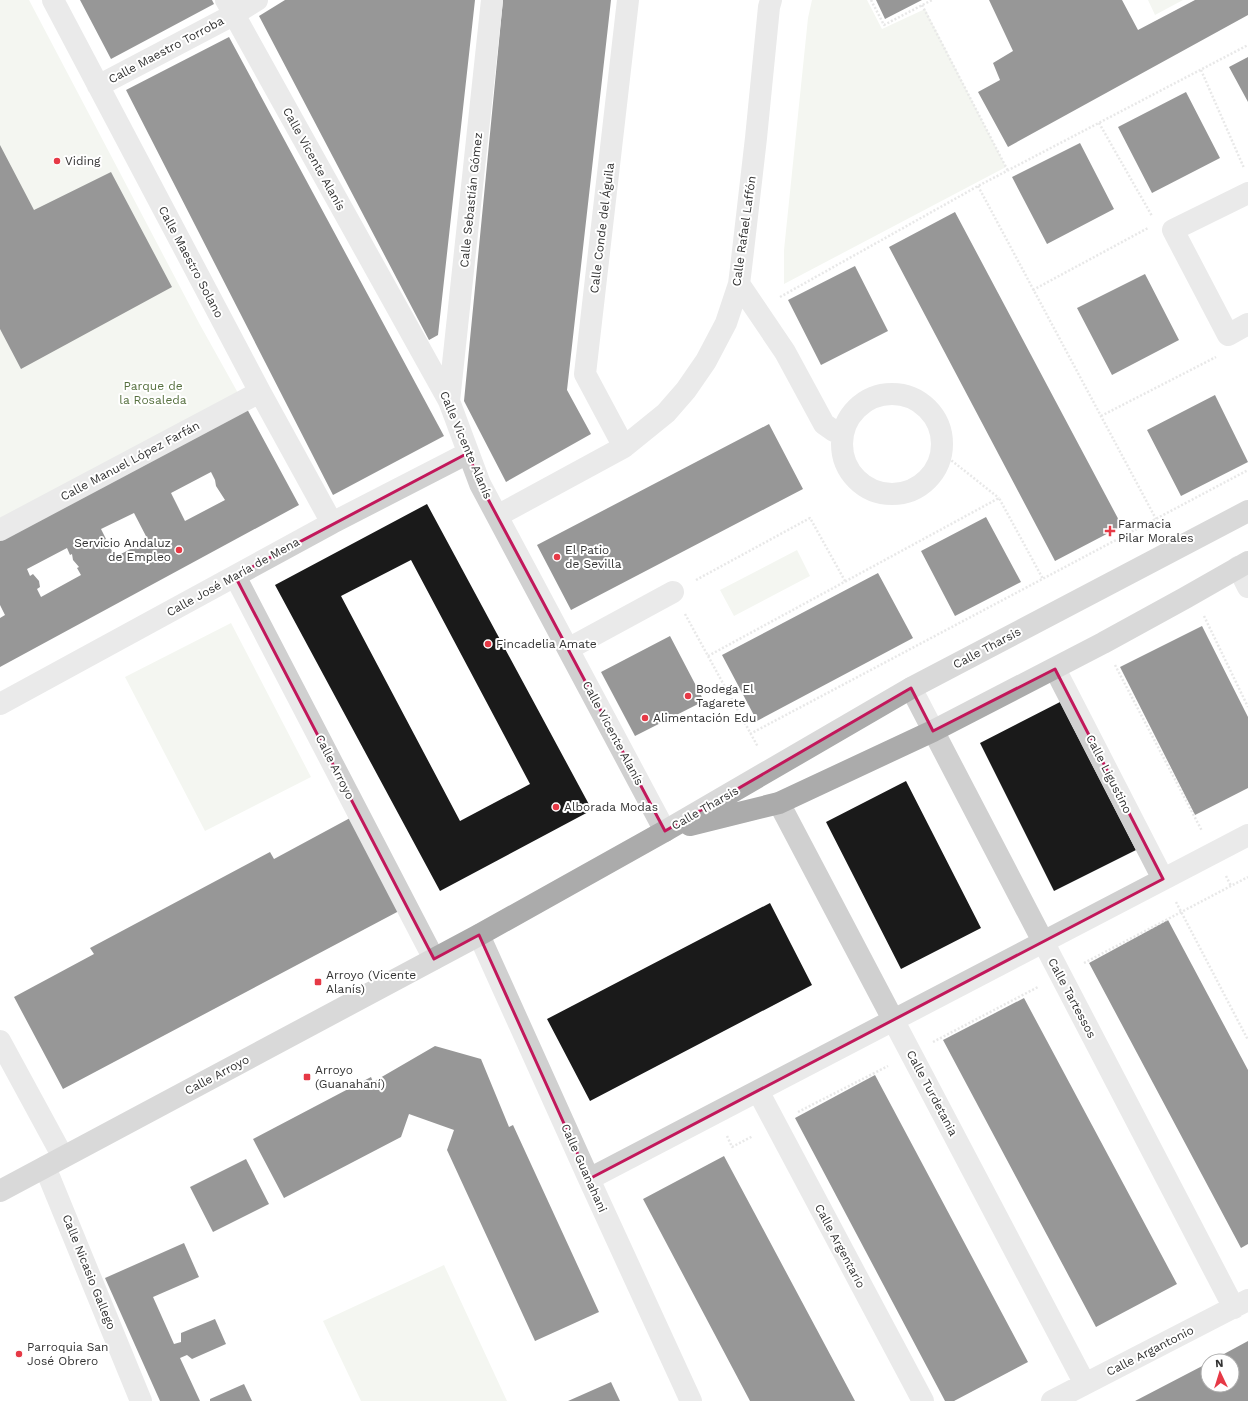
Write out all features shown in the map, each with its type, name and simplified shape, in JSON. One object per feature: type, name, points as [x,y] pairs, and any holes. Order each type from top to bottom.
[{"type":"main road","name":"Calle Tharsis","points":[[665,831],[911,688],[1248,510]]},
{"type":"main road","name":"Calle Tharsis","points":[[665,831],[779,803],[933,731],[1055,669],[1186,598],[1243,565]]},
{"type":"main road","name":"Calle Arroyo","points":[[0,1191],[479,935],[665,831]]},
{"type":"street","name":"Calle Maestro Solano","points":[[53,0],[260,392],[332,523]]},
{"type":"street","name":"Calle Maestro Torroba","points":[[98,86],[230,7],[257,0]]},
{"type":"street","name":"Calle Sebastián Gómez","points":[[449,401],[492,0]]},
{"type":"street","name":"Calle Conde del Águila","points":[[624,447],[585,374],[628,0]]},
{"type":"street","name":"Calle Rafael Laffón","points":[[497,516],[624,447],[666,414],[686,390],[706,361],[726,323],[739,284],[769,7],[771,0]]},
{"type":"street","name":"Calle Vicente Alanís","points":[[230,7],[449,401],[480,484],[665,831]]},
{"type":"street","points":[[1248,193],[1164,227],[1228,335],[1248,324]]},
{"type":"street","points":[[739,284],[785,352],[824,424],[834,431],[843,432]]},
{"type":"street","name":"Calle Manuel López Farfán","points":[[0,530],[260,392]]},
{"type":"street","points":[[892,393],[914,398],[932,411],[942,431],[942,453],[935,472],[921,486],[903,494],[884,495],[868,488],[855,478],[846,465],[842,449],[843,432],[853,412],[870,399],[892,393]]},
{"type":"street","name":"Calle José María de Mena","points":[[0,704],[332,523],[468,453]]},
{"type":"street","points":[[1243,565],[1248,587]]},
{"type":"street","name":"Calle Arroyo","points":[[235,576],[434,958]]},
{"type":"street","points":[[568,649],[673,592]]},
{"type":"street","name":"Calle Ligustino","points":[[1055,669],[1163,879]]},
{"type":"street","name":"Calle Tartessos","points":[[911,688],[1043,942],[1241,1304]]},
{"type":"street","name":"Calle Turdetania","points":[[779,803],[1085,1384]]},
{"type":"street","points":[[589,1179],[1248,835]]},
{"type":"street","name":"Calle Guanahani","points":[[479,935],[691,1401]]},
{"type":"street","points":[[0,1041],[54,1162]]},
{"type":"street","name":"Calle Argentario","points":[[758,1091],[923,1401]]},
{"type":"street","name":"Calle Nicasio Gallego","points":[[54,1162],[141,1401]]},
{"type":"street","name":"Calle Argantonio","points":[[1052,1401],[1241,1304]]},
{"type":"path","points":[[871,0],[884,25],[932,0]]},
{"type":"path","points":[[922,5],[1008,171]]},
{"type":"path","points":[[757,310],[978,186],[1248,45]]},
{"type":"path","points":[[1201,70],[1245,171]]},
{"type":"path","points":[[1034,290],[1164,227],[1099,123]]},
{"type":"path","points":[[978,186],[1156,519]]},
{"type":"path","points":[[1101,416],[1221,355],[1228,335]]},
{"type":"path","points":[[942,453],[999,498],[1043,579]]},
{"type":"path","points":[[750,734],[1248,470]]},
{"type":"path","points":[[708,656],[999,498]]},
{"type":"path","points":[[770,770],[673,592],[810,518],[845,581]]},
{"type":"path","points":[[1186,598],[1194,614],[1201,609],[1248,707]]},
{"type":"path","points":[[1103,643],[1231,886]]},
{"type":"path","points":[[715,1113],[732,1147],[1248,878]]},
{"type":"path","points":[[1163,879],[1248,1040]]},
{"type":"highlighted area","points":[[468,453],[480,484],[665,831],[911,688],[933,731],[1055,669],[1163,879],[589,1179],[479,935],[434,959],[235,576]]},
{"type":"green space","name":"Viding","points":[[0,0],[29,0],[199,323],[238,393],[0,520]]},
{"type":"green space","points":[[812,0],[867,0],[882,29],[925,9],[1006,167],[784,284],[784,250],[808,18]]},
{"type":"green space","points":[[1148,0],[1183,0],[1155,15]]},
{"type":"green space","points":[[797,550],[810,576],[734,616],[720,590]]},
{"type":"green space","points":[[231,623],[311,777],[205,831],[125,677]]},
{"type":"green space","points":[[444,1265],[507,1401],[361,1401],[323,1321]]},
{"type":"building","points":[[80,0],[212,0],[214,4],[111,59]]},
{"type":"building","points":[[285,0],[475,0],[438,335],[429,340],[259,16]]},
{"type":"building","points":[[503,0],[611,0],[567,390],[591,434],[506,482],[464,401]]},
{"type":"building","points":[[876,0],[922,0],[885,19]]},
{"type":"building","points":[[989,0],[1122,0],[1138,30],[1195,0],[1248,0],[1248,15],[1008,147],[978,92],[1000,80],[993,63],[1013,51]]},
{"type":"building","points":[[229,37],[444,436],[333,495],[126,90]]},
{"type":"building","points":[[1248,57],[1248,102],[1229,67]]},
{"type":"building","points":[[1186,92],[1220,158],[1152,193],[1118,127]]},
{"type":"building","points":[[1080,143],[1114,209],[1047,244],[1012,177]]},
{"type":"building","points":[[0,145],[34,210],[111,172],[172,287],[21,369],[0,329]]},
{"type":"building","points":[[955,212],[1122,526],[1055,561],[889,247]]},
{"type":"building","points":[[855,266],[888,331],[821,365],[788,300]]},
{"type":"building","points":[[1145,274],[1179,340],[1112,375],[1077,308]]},
{"type":"building","points":[[1215,395],[1248,462],[1181,496],[1147,430]]},
{"type":"building","points":[[246,407],[299,505],[0,667],[0,618],[5,615],[0,605],[0,540]],"holes":[[[211,472],[216,486],[225,500],[185,521],[171,493]],[[134,513],[148,540],[115,557],[101,529]],[[67,548],[70,555],[72,554],[73,560],[79,567],[77,568],[81,575],[41,597],[37,589],[40,587],[39,581],[33,574],[30,576],[27,569]]]},
{"type":"building","points":[[769,424],[803,489],[571,610],[537,545]]},
{"type":"building","points":[[427,504],[592,810],[440,891],[275,585]],"holes":[[[411,560],[530,784],[460,821],[341,596]]]},
{"type":"building","points":[[986,517],[1021,582],[955,616],[921,551]]},
{"type":"building","points":[[878,573],[913,638],[757,721],[722,655]]},
{"type":"building","points":[[1202,626],[1248,717],[1248,788],[1195,815],[1120,667]]},
{"type":"building","points":[[670,636],[704,701],[635,736],[601,672]]},
{"type":"building","points":[[1060,702],[1136,850],[1054,891],[980,743]]},
{"type":"building","points":[[906,781],[981,928],[901,969],[826,822]]},
{"type":"building","points":[[350,818],[399,911],[63,1089],[14,997],[94,954],[90,948],[270,852],[274,859]]},
{"type":"building","points":[[770,903],[812,985],[590,1101],[547,1019]]},
{"type":"building","points":[[1168,920],[1248,1070],[1248,1244],[1241,1248],[1089,963]]},
{"type":"building","points":[[1024,998],[1177,1284],[1096,1327],[943,1040]]},
{"type":"building","points":[[435,1046],[481,1059],[509,1127],[513,1125],[599,1312],[535,1341],[447,1150],[454,1130],[409,1114],[401,1137],[284,1198],[253,1139],[371,1077],[373,1082]]},
{"type":"building","points":[[875,1075],[1028,1362],[954,1401],[945,1401],[795,1118]]},
{"type":"building","points":[[724,1156],[855,1401],[750,1401],[643,1199]]},
{"type":"building","points":[[246,1159],[269,1204],[213,1232],[190,1187]]},
{"type":"building","points":[[184,1243],[199,1277],[153,1297],[174,1344],[181,1342],[181,1333],[215,1319],[226,1344],[192,1359],[187,1355],[180,1358],[200,1401],[160,1401],[105,1278]]},
{"type":"building","points":[[1248,1341],[1248,1401],[1135,1401],[1200,1367],[1200,1393],[1240,1393],[1240,1353],[1226,1353]]},
{"type":"building","points":[[611,1382],[620,1401],[568,1401]]},
{"type":"building","points":[[244,1384],[252,1401],[210,1401],[210,1399]]},
{"type":"place","name":"Viding","points":[[57,161]]},
{"type":"place","name":"Farmacia Pilar Morales","points":[[1110,531]]},
{"type":"place","name":"Servicio Andaluz de Empleo","points":[[179,550]]},
{"type":"place","name":"El Patio de Sevilla","points":[[557,557]]},
{"type":"place","name":"Fincadelia Amate","points":[[488,644]]},
{"type":"place","name":"Bodega El Tagarete","points":[[688,696]]},
{"type":"place","name":"Alimentación Edu","points":[[645,718]]},
{"type":"place","name":"Alborada Modas","points":[[556,807]]},
{"type":"place","name":"Arroyo (Vicente Alanís)","points":[[318,982]]},
{"type":"place","name":"Arroyo (Guanahaní)","points":[[307,1077]]},
{"type":"place","name":"Parroquia San José Obrero","points":[[19,1354]]},
{"type":"park label","name":"Parque de la Rosaleda","points":[[153,393]]}]
